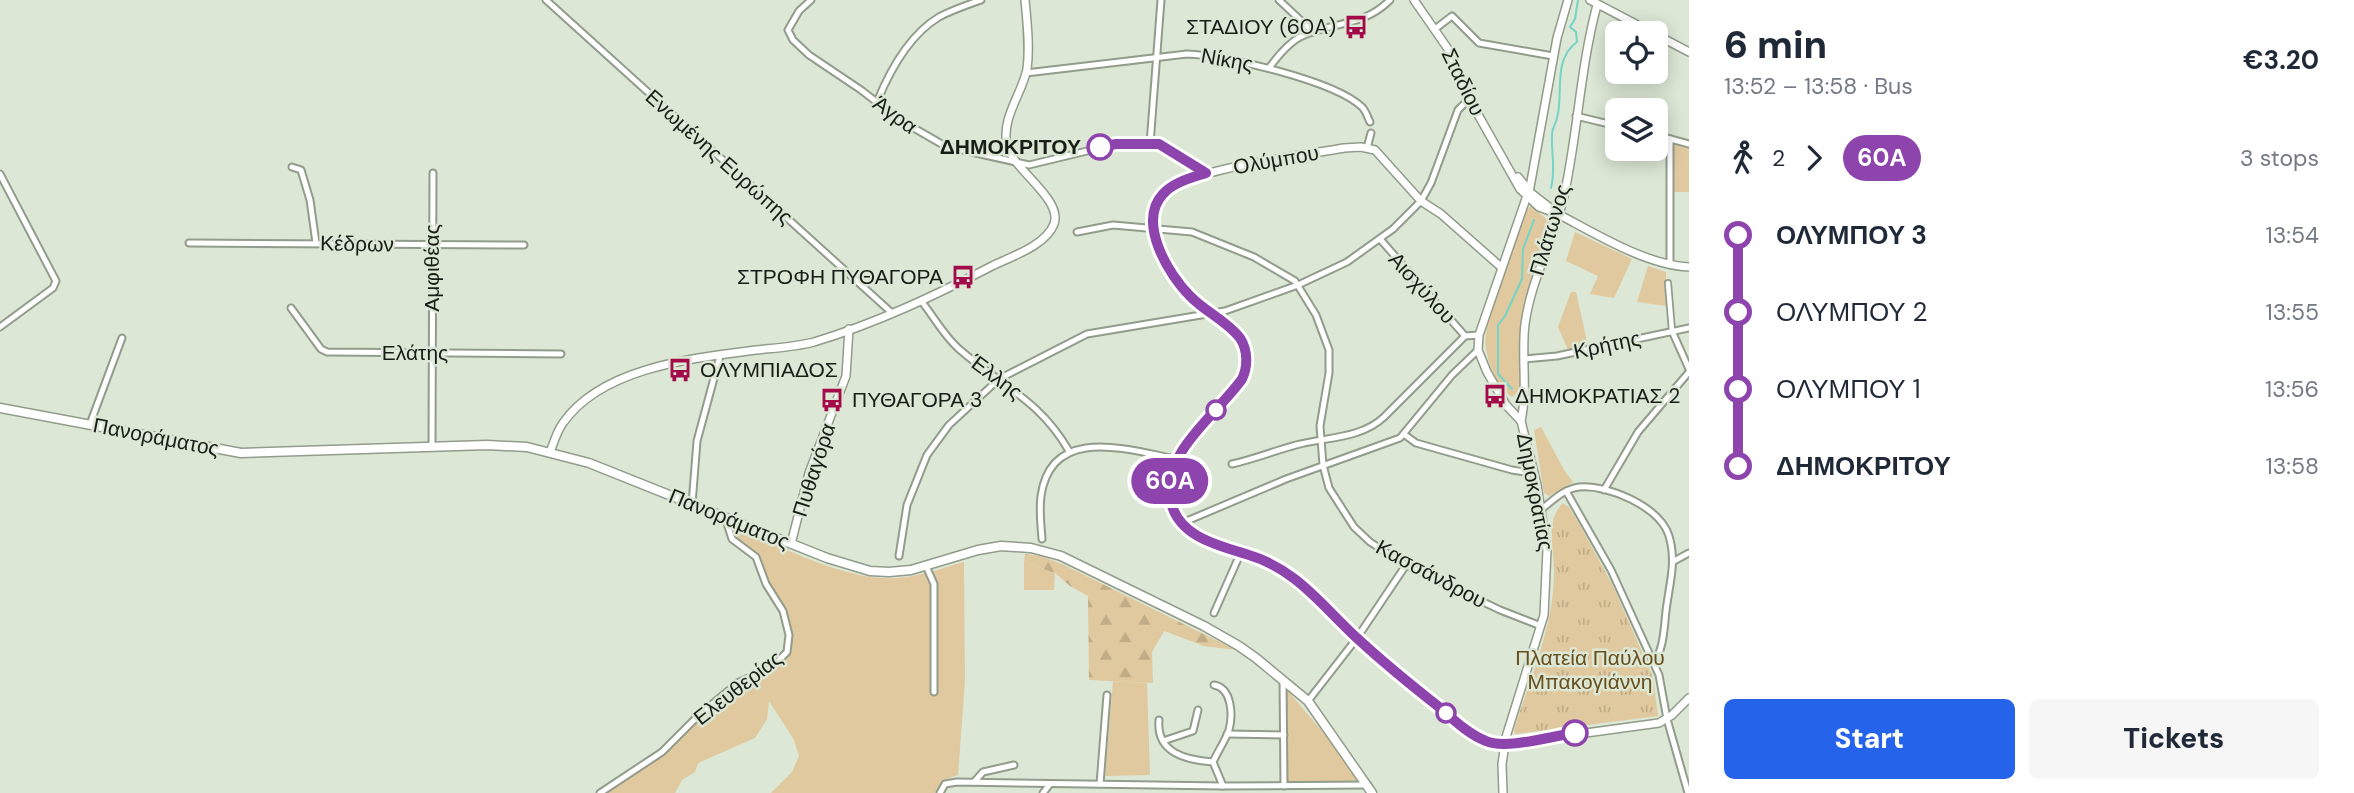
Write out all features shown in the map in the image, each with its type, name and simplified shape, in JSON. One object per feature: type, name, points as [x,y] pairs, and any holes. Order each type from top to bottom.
[{"type":"main road","name":"Πανοράματος","points":[[0,408],[241,453],[507,445],[550,452],[599,467],[791,544],[870,571],[898,572],[993,547],[1024,547],[1051,553],[1240,646],[1308,701],[1370,789]]},
{"type":"street","name":"Ενωμένης Ευρώπης","points":[[546,0],[892,313]]},
{"type":"street","name":"Άγρα","points":[[811,0],[791,23],[790,34],[809,55],[925,136],[945,146],[1034,165],[1116,144],[1150,144]]},
{"type":"street","points":[[877,102],[895,64],[923,28],[941,16],[981,0]]},
{"type":"street","points":[[550,452],[569,415],[600,389],[643,372],[720,356],[812,342],[849,329],[922,302],[1036,243],[1052,228],[1055,217],[1052,205],[1008,148],[1006,130],[1026,73],[1028,51],[1025,0]]},
{"type":"street","points":[[1161,0],[1150,144],[1159,144],[1206,173]]},
{"type":"street","points":[[1279,0],[1313,32]]},
{"type":"street","points":[[1269,68],[1292,42],[1313,32],[1369,17],[1390,0]]},
{"type":"street","name":"Σταδίου","points":[[1414,0],[1452,55],[1470,98],[1508,167],[1528,194],[1591,232],[1670,266],[1689,267]]},
{"type":"street","points":[[1182,523],[1323,465],[1395,441],[1405,435],[1452,375],[1478,350],[1479,335],[1528,194],[1553,55],[1568,0]]},
{"type":"street","points":[[1596,2],[1689,52]]},
{"type":"street","name":"Πλάτωνος","points":[[1521,421],[1524,400],[1525,326],[1530,298],[1564,192],[1584,60],[1596,2]]},
{"type":"street","points":[[1435,29],[1452,16],[1479,43],[1553,55]]},
{"type":"street","name":"Νίκης","points":[[1026,73],[1207,54],[1269,68],[1340,92],[1365,110],[1370,122]]},
{"type":"street","points":[[899,556],[906,505],[927,455],[949,425],[999,379],[1087,334],[1233,309],[1298,285],[1347,262],[1380,239],[1421,201],[1431,183],[1458,110],[1470,98]]},
{"type":"street","points":[[1576,116],[1605,123]]},
{"type":"street","points":[[1371,133],[1371,149],[1421,201],[1441,214],[1501,267]]},
{"type":"street","points":[[1670,266],[1670,139],[1689,144]]},
{"type":"street","name":"Ολύμπου","points":[[1152,228],[1160,196],[1171,187],[1206,173],[1344,148],[1371,149]]},
{"type":"street","points":[[292,167],[301,170],[308,189],[316,243]]},
{"type":"street","name":"Σταδίου","points":[[1508,167],[1528,194]]},
{"type":"street","name":"Αμφιθέας","points":[[432,447],[433,173]]},
{"type":"street","points":[[0,174],[56,281],[53,288],[0,327]]},
{"type":"street","points":[[1518,178],[1528,178],[1533,174]]},
{"type":"street","name":"Κασσάνδρου","points":[[1077,232],[1113,225],[1192,232],[1254,257],[1298,285],[1315,315],[1329,350],[1329,373],[1320,426],[1323,465],[1329,488],[1354,527],[1370,542],[1406,565],[1500,610],[1541,626]]},
{"type":"street","points":[[1152,228],[1160,254],[1175,278],[1189,296],[1241,340],[1246,359],[1246,372],[1239,384],[1177,459],[1171,478],[1170,496],[1174,511],[1182,523],[1202,539],[1272,563],[1288,572],[1357,638],[1463,726],[1486,741],[1505,744],[1655,723],[1667,719],[1689,698]]},
{"type":"street","name":"Αισχύλου","points":[[1380,239],[1465,336]]},
{"type":"street","name":"Κέδρων","points":[[189,243],[524,245]]},
{"type":"street","points":[[1604,490],[1638,432],[1689,371],[1672,331],[1668,283]]},
{"type":"street","name":"Έλλης","points":[[922,302],[960,349],[1038,409],[1060,435],[1069,451]]},
{"type":"street","name":"Ελάτης","points":[[291,308],[325,352],[562,354]]},
{"type":"street","name":"Κρήτης","points":[[1524,359],[1557,356],[1689,328]]},
{"type":"street","name":"Πυθαγόρα","points":[[791,544],[809,472],[846,376],[849,329]]},
{"type":"street","points":[[1232,464],[1320,439],[1356,434],[1376,425],[1465,336],[1479,335]]},
{"type":"street","points":[[90,425],[122,338]]},
{"type":"street","name":"Δημοκρατίας","points":[[1478,350],[1506,405],[1521,421],[1542,509],[1548,568],[1546,605],[1541,626],[1505,744],[1503,793]]},
{"type":"street","points":[[692,504],[696,450],[720,356]]},
{"type":"street","points":[[1405,435],[1416,443],[1488,463],[1520,471],[1532,469]]},
{"type":"street","points":[[1042,539],[1041,495],[1049,472],[1069,451],[1111,447],[1177,459]]},
{"type":"street","points":[[1542,509],[1566,491],[1581,487],[1604,490],[1641,505],[1660,519],[1668,532],[1674,561],[1661,646],[1654,663]]},
{"type":"street","points":[[1566,491],[1611,570],[1654,663],[1662,685],[1667,719],[1688,793]]},
{"type":"street","name":"Ελευθερίας","points":[[600,793],[662,752],[699,715],[739,682],[771,668],[787,652],[789,635],[783,611],[766,583],[755,557],[732,539],[724,517]]},
{"type":"street","points":[[1214,613],[1241,552]]},
{"type":"street","points":[[1674,561],[1689,553]]},
{"type":"street","points":[[1308,701],[1357,638],[1406,565]]},
{"type":"street","points":[[926,566],[934,584],[934,692]]},
{"type":"street","points":[[1282,678],[1284,786]]},
{"type":"street","points":[[1214,685],[1225,691],[1231,721],[1213,762],[1223,786]]},
{"type":"street","points":[[1100,784],[1107,695]]},
{"type":"street","points":[[1163,741],[1193,731],[1198,710]]},
{"type":"street","points":[[1159,720],[1158,730],[1164,745],[1172,753],[1197,761],[1213,762]]},
{"type":"street","points":[[1227,734],[1284,735]]},
{"type":"street","points":[[974,782],[983,772],[1014,765]]},
{"type":"street","points":[[940,793],[942,788],[950,783],[974,782],[1370,789]]},
{"type":"street","points":[[1043,793],[1050,784]]},
{"type":"green space","points":[[1673,144],[1689,148],[1689,192],[1674,192]]},
{"type":"green space","points":[[1531,206],[1550,222],[1539,254],[1536,255],[1523,317],[1525,322],[1520,358],[1521,390],[1512,397],[1500,385],[1492,368],[1486,351],[1486,334],[1513,245],[1527,209]]},
{"type":"green space","points":[[1575,232],[1632,259],[1614,298],[1590,294],[1598,276],[1566,261]]},
{"type":"green space","points":[[1648,266],[1666,272],[1666,306],[1637,302]]},
{"type":"green space","points":[[1571,292],[1576,292],[1588,346],[1568,350],[1558,327]]},
{"type":"green space","points":[[1541,427],[1573,482],[1549,496],[1544,493],[1534,430]]},
{"type":"green space","name":"Πλατεία Παύλου Μπακογιάννη","points":[[1563,503],[1577,520],[1613,586],[1653,677],[1658,716],[1516,734],[1515,726],[1550,614],[1554,575],[1552,527],[1557,510]]},
{"type":"green space","points":[[732,526],[813,561],[855,574],[896,578],[964,562],[965,681],[958,775],[944,780],[935,793],[771,793],[792,772],[799,756],[794,740],[769,701],[767,719],[755,738],[698,763],[695,772],[682,780],[675,793],[602,793],[660,755],[738,686],[771,671],[786,654],[787,619],[781,603],[766,585],[757,556],[737,540]]},
{"type":"green space","points":[[1025,554],[1041,556],[1064,565],[1236,650],[1204,646],[1164,631],[1152,652],[1153,683],[1089,680],[1088,596],[1055,573],[1024,562]]},
{"type":"green space","points":[[1024,562],[1055,573],[1054,590],[1024,590]]},
{"type":"green space","points":[[1113,681],[1147,683],[1150,775],[1105,776]]},
{"type":"green space","points":[[1287,690],[1327,737],[1359,782],[1287,782]]},
{"type":"waterway","points":[[1551,188],[1552,132],[1559,108],[1564,58],[1577,42],[1576,32],[1570,27],[1575,19],[1578,0]]},
{"type":"waterway","points":[[1512,389],[1498,374],[1498,325],[1522,279],[1523,249],[1534,220]]},
{"type":"bus line","name":"60Α","points":[[1100,147],[1116,144],[1159,144],[1206,173],[1184,180],[1160,196],[1152,228],[1160,254],[1175,278],[1189,296],[1237,335],[1245,350],[1246,368],[1242,379],[1185,446],[1173,468],[1170,496],[1172,508],[1178,518],[1202,539],[1261,558],[1288,572],[1409,684],[1455,721],[1486,741],[1505,744],[1575,733]]},
{"type":"place","name":"ΣΤΑΔΙΟΥ (60A)","points":[[1356,27]]},
{"type":"place","name":"ΔΗΜΟΚΡΙΤΟΥ","points":[[1100,147]]},
{"type":"place","name":"ΣΤΡΟΦΗ ΠΥΘΑΓΟΡΑ","points":[[963,277]]},
{"type":"place","name":"ΟΛΥΜΠΙΑΔΟΣ","points":[[680,370]]},
{"type":"place","name":"ΔΗΜΟΚΡΑΤΙΑΣ 2","points":[[1495,396]]},
{"type":"place","name":"ΠΥΘΑΓΟΡΑ 3","points":[[832,400]]}]
